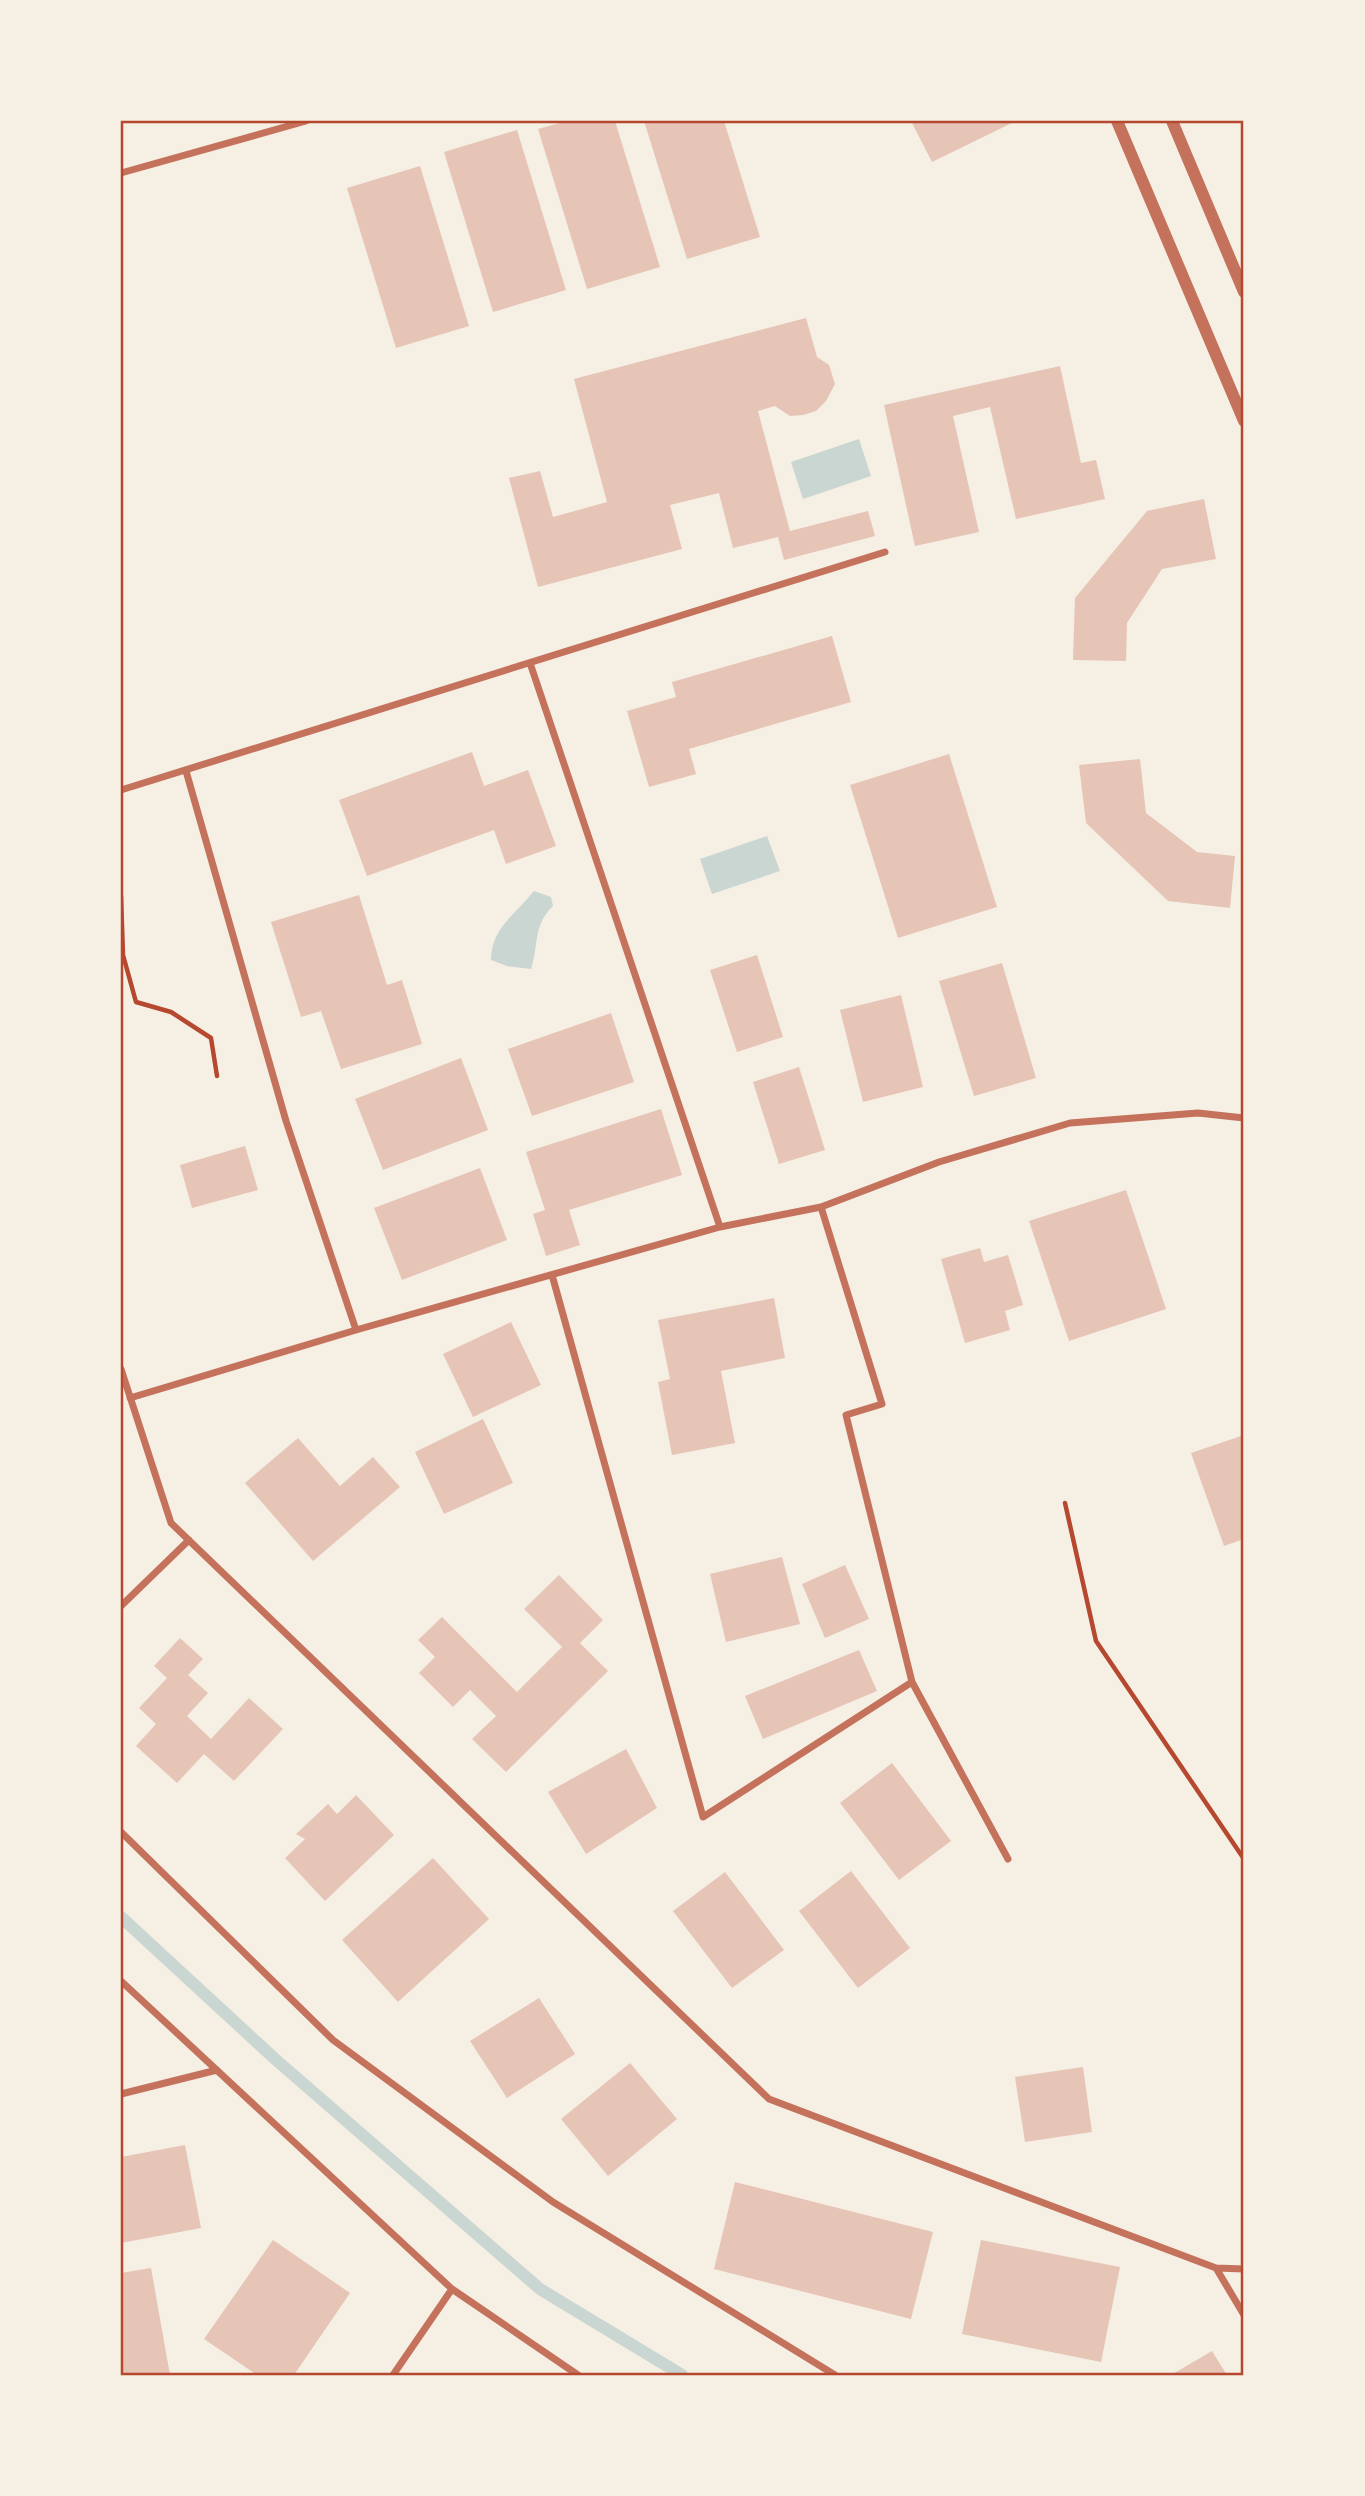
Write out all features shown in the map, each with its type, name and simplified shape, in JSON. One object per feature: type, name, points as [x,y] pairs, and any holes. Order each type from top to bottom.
[{"type":"street","points":[[121,173],[306,121]]},
{"type":"street","points":[[1117,121],[1244,421]]},
{"type":"street","points":[[1172,121],[1244,292]]},
{"type":"street","points":[[121,790],[885,552]]},
{"type":"street","points":[[530,663],[720,1227]]},
{"type":"street","points":[[186,771],[286,1122],[356,1330]]},
{"type":"street","points":[[130,1398],[356,1330],[720,1227],[821,1207],[939,1162],[1070,1123],[1198,1113],[1244,1118]]},
{"type":"street","points":[[821,1207],[882,1405],[846,1415],[912,1682],[1008,1859]]},
{"type":"street","points":[[552,1275],[703,1816],[912,1682]]},
{"type":"street","points":[[121,1369],[171,1523],[769,2099],[1216,2268],[1244,2269]]},
{"type":"street","points":[[121,1606],[189,1540]]},
{"type":"street","points":[[121,1832],[333,2040],[553,2202],[835,2375]]},
{"type":"street","points":[[121,1981],[452,2289],[578,2375]]},
{"type":"street","points":[[121,2094],[217,2070]]},
{"type":"street","points":[[1216,2268],[1244,2315]]},
{"type":"street","points":[[393,2375],[452,2289]]},
{"type":"path","points":[[121,896],[123,955],[136,1002],[171,1013],[211,1038],[218,1076]]},
{"type":"path","points":[[1065,1503],[1096,1641],[1244,1859]]},
{"type":"shaded area","points":[[859,439],[871,476],[803,499],[791,462]]},
{"type":"shaded area","points":[[767,836],[780,871],[712,894],[700,859]]},
{"type":"shaded area","points":[[534,891],[551,897],[553,906],[539,928],[531,969],[507,966],[491,960],[495,939],[500,930]]},
{"type":"building","points":[[567,121],[615,121],[660,267],[587,289],[538,129]]},
{"type":"building","points":[[644,121],[724,121],[760,237],[687,259]]},
{"type":"building","points":[[911,121],[1016,121],[932,162]]},
{"type":"building","points":[[517,130],[566,290],[493,312],[444,152]]},
{"type":"building","points":[[420,166],[469,326],[396,348],[347,188]]},
{"type":"building","points":[[806,318],[817,357],[829,365],[835,384],[826,401],[816,411],[790,416],[775,406],[758,411],[790,531],[868,511],[875,536],[784,560],[778,537],[733,548],[719,493],[670,505],[682,549],[538,587],[509,478],[540,471],[553,517],[607,502],[574,379]]},
{"type":"building","points":[[1060,366],[1081,463],[1096,460],[1105,499],[1016,519],[990,407],[953,416],[979,532],[915,546],[884,405]]},
{"type":"building","points":[[1204,499],[1216,559],[1162,569],[1127,623],[1126,661],[1073,660],[1075,598],[1147,511]]},
{"type":"building","points":[[832,636],[851,702],[689,749],[696,774],[649,787],[627,711],[676,697],[672,682]]},
{"type":"building","points":[[472,752],[484,786],[528,770],[556,846],[506,864],[494,830],[367,876],[339,800]]},
{"type":"building","points":[[949,754],[997,907],[898,938],[850,785]]},
{"type":"building","points":[[1140,759],[1146,813],[1197,852],[1235,856],[1230,908],[1168,901],[1086,823],[1079,765]]},
{"type":"building","points":[[359,895],[387,985],[402,980],[422,1044],[341,1069],[321,1011],[301,1017],[271,922]]},
{"type":"building","points":[[757,955],[783,1037],[737,1052],[710,970]]},
{"type":"building","points":[[1002,963],[1036,1078],[974,1096],[939,981]]},
{"type":"building","points":[[901,995],[923,1087],[863,1102],[840,1010]]},
{"type":"building","points":[[611,1013],[634,1082],[532,1116],[508,1049]]},
{"type":"building","points":[[461,1058],[488,1130],[383,1170],[355,1099]]},
{"type":"building","points":[[799,1067],[825,1150],[779,1164],[753,1082]]},
{"type":"building","points":[[661,1109],[682,1175],[569,1210],[580,1245],[546,1256],[533,1214],[545,1210],[526,1152]]},
{"type":"building","points":[[245,1146],[258,1190],[192,1208],[180,1165]]},
{"type":"building","points":[[480,1168],[507,1240],[402,1280],[374,1208]]},
{"type":"building","points":[[1126,1190],[1166,1309],[1069,1341],[1029,1221]]},
{"type":"building","points":[[980,1248],[984,1262],[1008,1255],[1023,1305],[1005,1311],[1010,1330],[965,1343],[941,1259]]},
{"type":"building","points":[[774,1298],[785,1358],[721,1371],[735,1443],[672,1455],[658,1382],[670,1379],[658,1320]]},
{"type":"building","points":[[511,1322],[541,1385],[473,1417],[443,1354]]},
{"type":"building","points":[[483,1419],[513,1483],[444,1514],[415,1452]]},
{"type":"building","points":[[1244,1435],[1244,1539],[1224,1546],[1191,1453]]},
{"type":"building","points":[[298,1438],[340,1486],[373,1457],[400,1487],[313,1561],[245,1483]]},
{"type":"building","points":[[782,1557],[800,1624],[726,1642],[710,1574]]},
{"type":"building","points":[[845,1565],[869,1619],[825,1638],[802,1584]]},
{"type":"building","points":[[559,1575],[603,1620],[580,1643],[608,1671],[506,1772],[472,1739],[496,1716],[470,1690],[453,1707],[419,1673],[435,1657],[418,1640],[442,1617],[517,1692],[562,1647],[524,1609]]},
{"type":"building","points":[[180,1638],[203,1659],[188,1675],[208,1693],[187,1716],[211,1739],[249,1698],[283,1729],[234,1781],[204,1754],[177,1783],[136,1746],[156,1724],[139,1708],[167,1678],[154,1666]]},
{"type":"building","points":[[859,1650],[877,1691],[763,1739],[745,1696]]},
{"type":"building","points":[[626,1749],[657,1808],[586,1854],[548,1792]]},
{"type":"building","points":[[892,1763],[951,1841],[899,1880],[840,1803]]},
{"type":"building","points":[[356,1795],[394,1835],[325,1901],[285,1858],[305,1839],[296,1834],[328,1804],[337,1814]]},
{"type":"building","points":[[433,1858],[489,1919],[398,2002],[342,1940]]},
{"type":"building","points":[[851,1871],[910,1948],[858,1988],[799,1911]]},
{"type":"building","points":[[725,1872],[784,1950],[732,1988],[673,1911]]},
{"type":"building","points":[[539,1998],[575,2054],[507,2098],[470,2041]]},
{"type":"building","points":[[630,2063],[677,2119],[608,2176],[561,2119]]},
{"type":"building","points":[[1083,2067],[1092,2132],[1025,2142],[1015,2077]]},
{"type":"building","points":[[185,2145],[201,2228],[121,2243],[121,2157]]},
{"type":"building","points":[[735,2182],[933,2232],[911,2319],[714,2269]]},
{"type":"building","points":[[273,2240],[350,2293],[294,2375],[257,2375],[204,2339]]},
{"type":"building","points":[[981,2240],[1120,2267],[1101,2362],[962,2334]]},
{"type":"building","points":[[151,2268],[170,2375],[121,2375],[121,2273]]},
{"type":"building","points":[[1212,2351],[1227,2375],[1171,2375]]},
{"type":"waterway","points":[[121,1917],[275,2059],[540,2289],[682,2375]]}]
